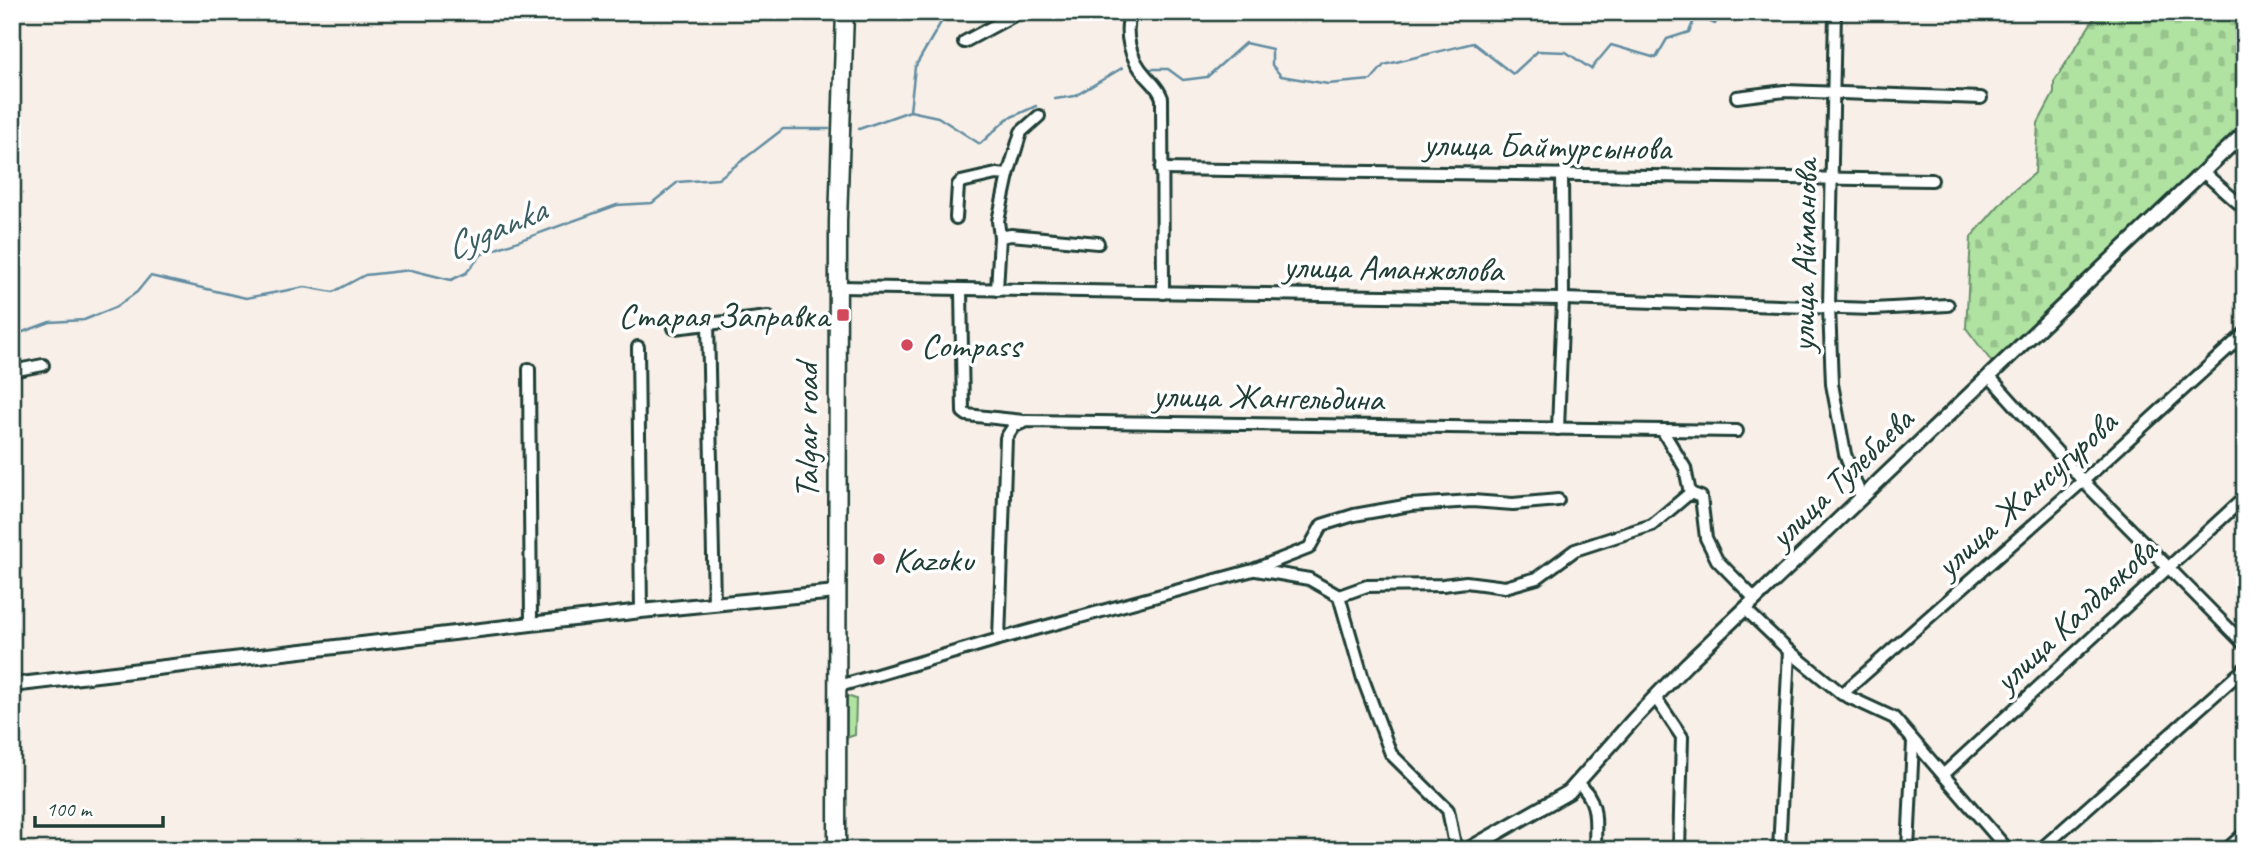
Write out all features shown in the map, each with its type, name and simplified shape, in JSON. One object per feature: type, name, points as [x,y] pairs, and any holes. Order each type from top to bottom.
[{"type":"main road","name":"Talgar road","points":[[837,850],[838,288],[845,12]]},
{"type":"street","points":[[964,42],[1020,12]]},
{"type":"street","points":[[1131,12],[1128,37],[1134,59],[1159,89],[1162,98],[1163,293]]},
{"type":"street","name":"улица Айманова","points":[[1835,12],[1829,307],[1832,384],[1845,454],[1861,497]]},
{"type":"street","points":[[1737,97],[1785,92],[1981,97]]},
{"type":"street","points":[[997,290],[1000,237],[998,221],[1008,175],[1021,132],[1039,116]]},
{"type":"street","name":"улица Тулебаева","points":[[1467,850],[1569,792],[1655,697],[1755,599],[2245,132]]},
{"type":"street","name":"улица Байтурсынова","points":[[1161,169],[1931,180]]},
{"type":"street","points":[[2203,172],[2245,209]]},
{"type":"street","points":[[956,218],[958,185],[961,182],[996,174],[1008,175]]},
{"type":"street","points":[[1558,429],[1563,299],[1562,174]]},
{"type":"street","points":[[1000,237],[1010,235],[1098,243]]},
{"type":"street","name":"улица Аманжолова","points":[[838,288],[1563,299],[1884,309],[1948,306]]},
{"type":"street","name":"улица Жангельдина","points":[[961,289],[964,412],[967,415],[1026,422],[1737,431]]},
{"type":"street","points":[[674,328],[768,317]]},
{"type":"street","points":[[708,323],[714,603]]},
{"type":"street","name":"улица Жансугурова","points":[[1842,694],[2083,481],[2245,333]]},
{"type":"street","points":[[638,347],[641,611]]},
{"type":"street","points":[[12,371],[43,365]]},
{"type":"street","points":[[528,369],[531,624]]},
{"type":"street","points":[[1989,376],[2083,481],[2245,645]]},
{"type":"street","points":[[999,639],[1006,438],[1013,427],[1026,422]]},
{"type":"street","points":[[1662,430],[1685,468],[1690,493]]},
{"type":"street","points":[[1339,596],[1367,586],[1443,586],[1466,582],[1505,587],[1537,578],[1575,550],[1651,525],[1690,493]]},
{"type":"street","points":[[1690,493],[1701,497],[1706,538],[1717,559],[1755,599]]},
{"type":"street","name":"улица Калдаякова","points":[[1944,774],[2245,497]]},
{"type":"street","points":[[836,687],[999,639],[1253,570],[1309,548],[1322,524],[1354,514],[1410,505],[1472,501],[1513,504],[1558,500]]},
{"type":"street","points":[[1253,570],[1309,579],[1339,596],[1363,679],[1391,754],[1448,810],[1456,850]]},
{"type":"street","points":[[12,685],[641,611],[836,592]]},
{"type":"street","points":[[1745,609],[1789,651],[1842,694],[1894,718],[2008,850]]},
{"type":"street","points":[[1779,850],[1789,651]]},
{"type":"street","points":[[2040,850],[2245,668]]},
{"type":"street","points":[[1655,697],[1682,737],[1679,850]]},
{"type":"street","points":[[1908,850],[1913,742]]},
{"type":"street","points":[[1577,782],[1589,792],[1595,812],[1595,850]]},
{"type":"street","points":[[2226,850],[2245,833]]},
{"type":"green space","points":[[2098,12],[2245,12],[2245,124],[1994,365],[1966,328],[1971,237],[2008,195],[2035,173],[2038,123],[2054,93],[2054,82]]},
{"type":"green space","points":[[847,696],[856,699],[855,735],[846,738]]},
{"type":"waterway","name":"Cyganka","points":[[859,129],[910,111],[915,67],[947,12]]},
{"type":"waterway","points":[[1148,69],[1168,69],[1183,80],[1207,77],[1245,43],[1272,49],[1272,65],[1281,76],[1328,84],[1371,80],[1384,65],[1473,43],[1513,74],[1538,51],[1566,52],[1591,69],[1611,45],[1656,58],[1667,39],[1689,32],[1696,15],[1715,24],[1721,12]]},
{"type":"waterway","points":[[1055,99],[1075,96],[1122,68]]},
{"type":"waterway","points":[[910,111],[938,117],[980,144],[1007,119],[1036,106]]},
{"type":"waterway","name":"Cyganka","points":[[12,336],[50,322],[84,320],[116,307],[137,292],[150,276],[246,298],[305,287],[333,292],[365,275],[411,270],[451,280],[466,273],[482,254],[617,205],[652,203],[678,182],[718,179],[783,129],[829,129]]},
{"type":"place","name":"Старая Заправка","points":[[843,315]]},
{"type":"place","name":"Compass","points":[[907,345]]},
{"type":"place","name":"Kazoku","points":[[879,559]]}]
